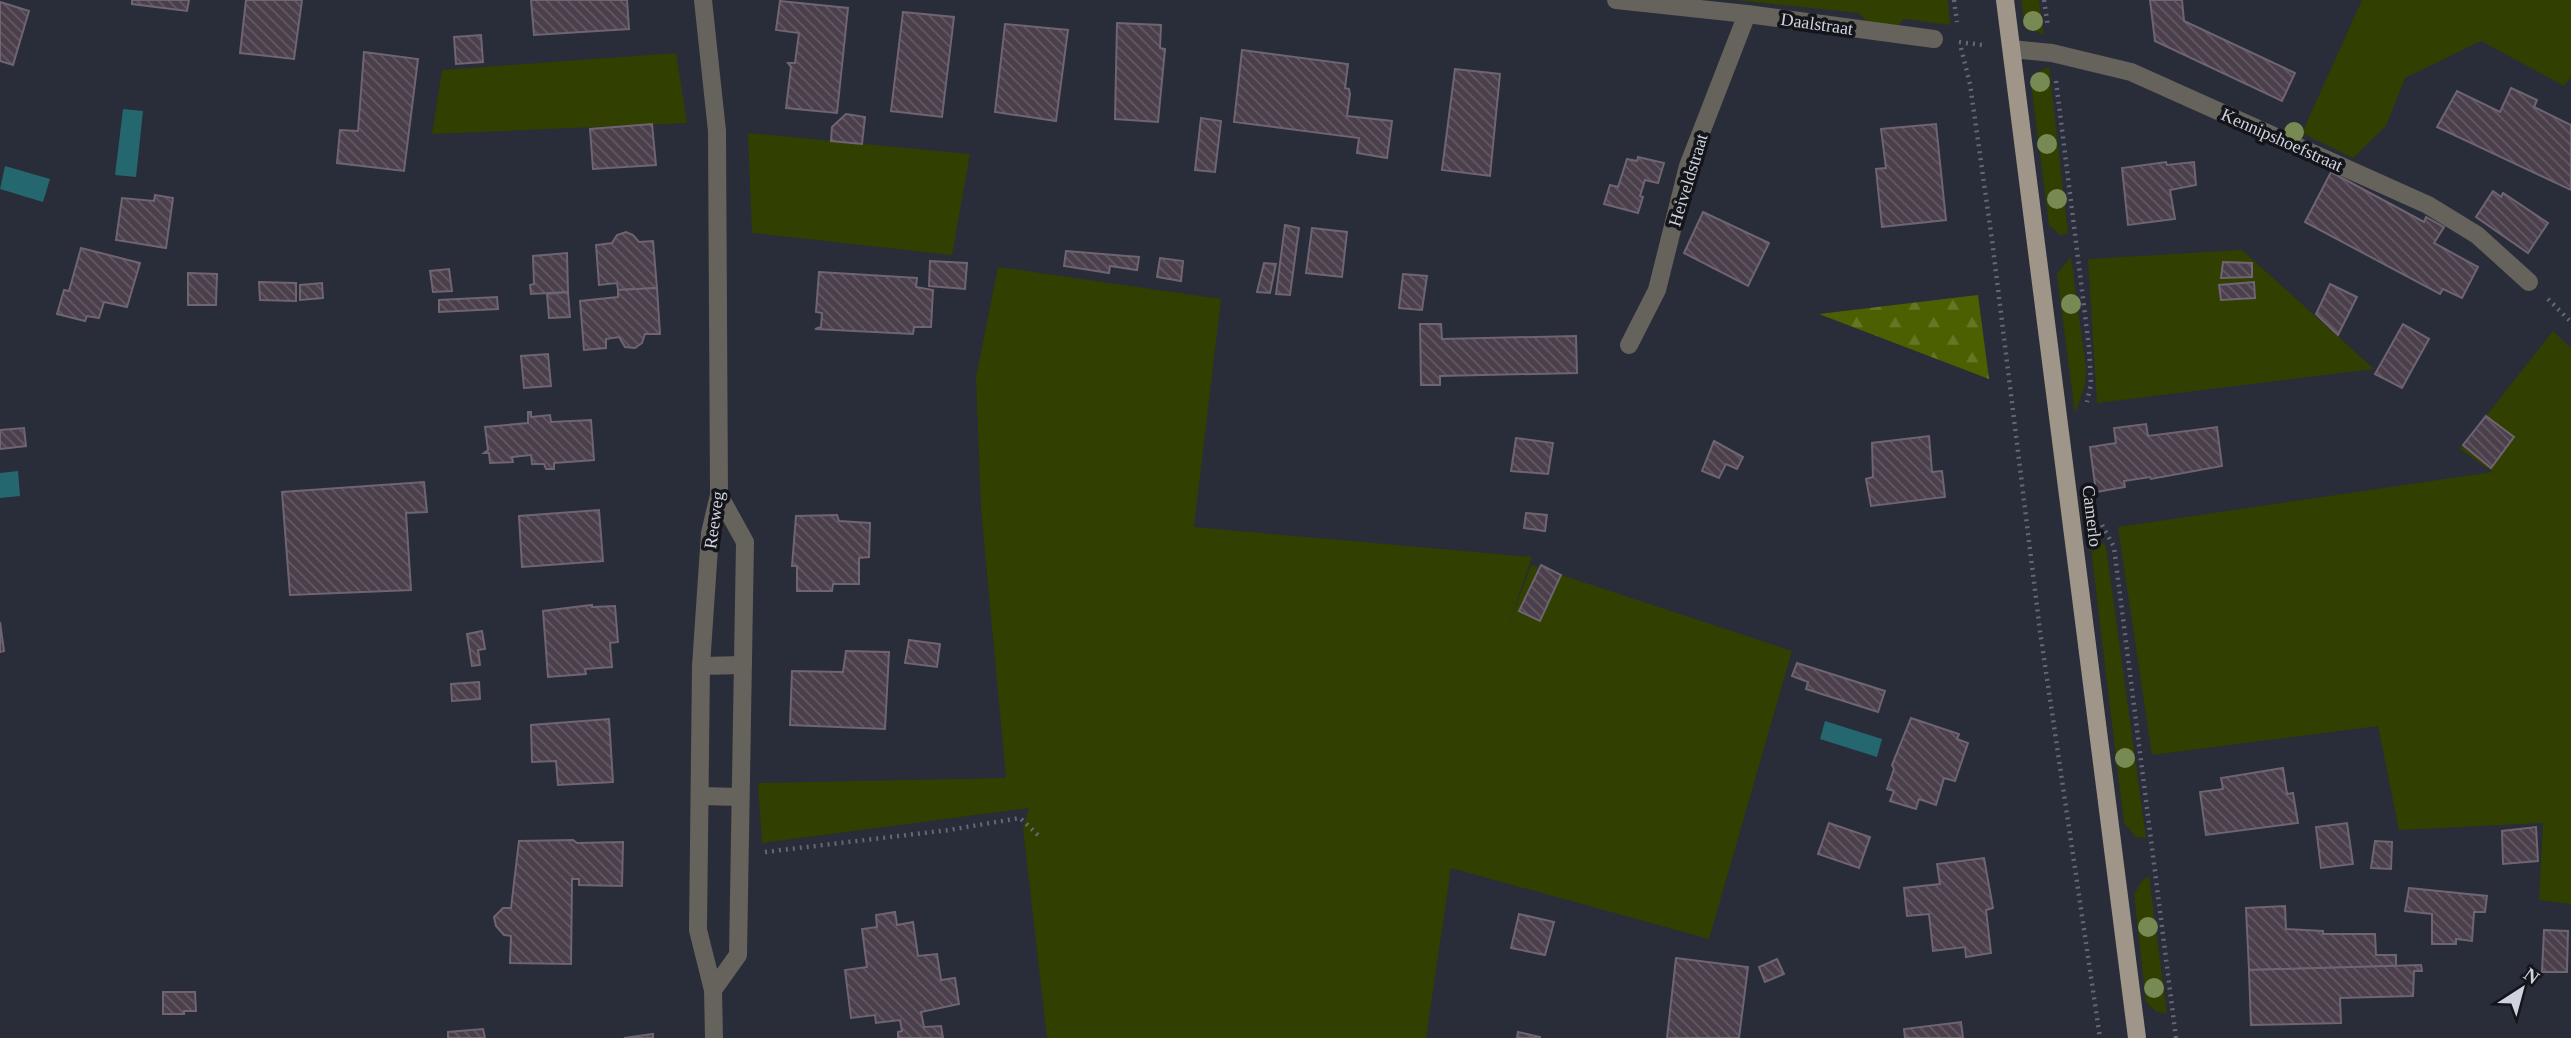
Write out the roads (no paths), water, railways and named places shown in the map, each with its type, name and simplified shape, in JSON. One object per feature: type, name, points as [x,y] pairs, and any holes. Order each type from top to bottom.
[{"type":"main road","name":"Camerlo","points":[[2005,0],[2137,1038]]},
{"type":"street","name":"Reeweg","points":[[702,0],[717,131],[719,495],[710,533],[701,666],[698,930],[713,990],[714,1038]]},
{"type":"street","name":"Daalstraat","points":[[1616,0],[1747,14],[1934,40]]},
{"type":"street","name":"Heiveldstraat","points":[[1629,345],[1657,290],[1688,166],[1747,14]]},
{"type":"street","name":"Kennipshoefstraat","points":[[2012,49],[2053,53],[2131,72],[2428,205],[2477,235],[2529,282]]},
{"type":"street","points":[[713,990],[738,955],[745,542],[719,495]]},
{"type":"street","points":[[701,666],[743,665]]},
{"type":"street","points":[[700,796],[740,797]]},
{"type":"water","points":[[123,109],[143,111],[136,177],[115,175]]},
{"type":"water","points":[[5,166],[50,179],[43,202],[0,189]]},
{"type":"water","points":[[18,471],[20,496],[0,498],[0,473]]},
{"type":"water","points":[[1825,721],[1882,739],[1877,757],[1820,739]]}]
